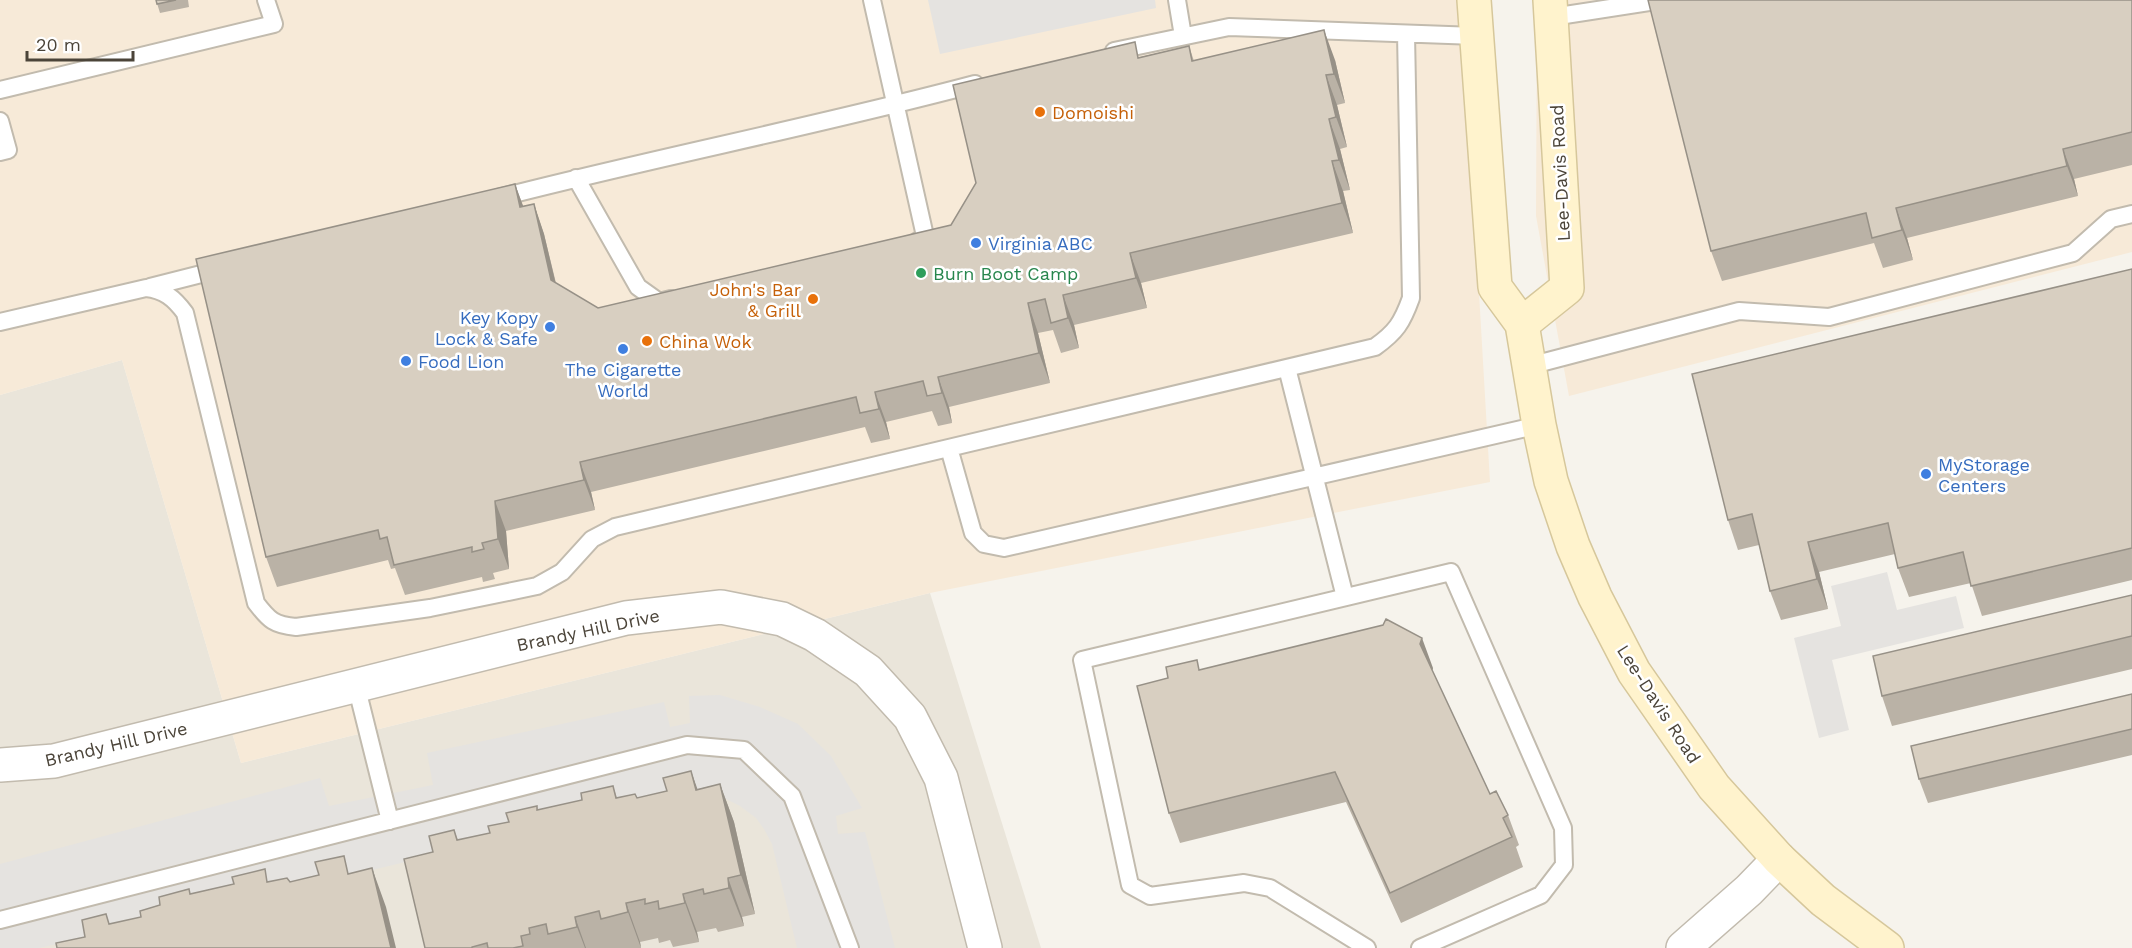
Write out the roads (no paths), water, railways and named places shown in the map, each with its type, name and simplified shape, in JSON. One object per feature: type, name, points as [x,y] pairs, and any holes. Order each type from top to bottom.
[{"type":"main road","name":"Lee-Davis Road","points":[[1474,0],[1495,287],[1522,324],[1551,481],[1573,546],[1595,597],[1634,672],[1714,787],[1779,859],[1823,900],[1887,948]]},
{"type":"main road","name":"Lee-Davis Road","points":[[1522,324],[1567,288],[1544,6]]},
{"type":"street","name":"Brandy Hill Drive","points":[[0,765],[54,761],[626,618],[721,607],[782,619],[815,635],[868,671],[910,717],[941,778],[985,948]]},
{"type":"street","points":[[1683,948],[1749,890],[1779,859]]},
{"type":"lane","points":[[0,90],[274,24],[266,0]]},
{"type":"lane","points":[[872,0],[925,236],[906,250],[895,253]]},
{"type":"lane","points":[[1176,0],[1183,36]]},
{"type":"lane","points":[[1544,6],[1652,1]]},
{"type":"lane","points":[[1094,56],[1228,27],[1476,36]]},
{"type":"lane","points":[[146,288],[161,290],[176,301],[185,313],[256,603],[267,618],[281,626],[296,627],[430,608],[537,586],[562,572],[592,539],[615,527],[1375,347],[1393,334],[1404,320],[1411,298],[1406,34]]},
{"type":"lane","points":[[481,202],[896,105],[987,81]]},
{"type":"lane","points":[[0,121],[8,150],[0,152]]},
{"type":"lane","points":[[576,178],[638,287],[659,302],[682,297]]},
{"type":"lane","points":[[1529,366],[1739,311],[1829,317],[2073,253],[2111,219],[2132,214]]},
{"type":"lane","points":[[0,322],[241,264]]},
{"type":"lane","points":[[1287,368],[1346,597]]},
{"type":"lane","points":[[949,448],[973,532],[984,544],[1004,548],[1539,425]]},
{"type":"lane","points":[[1367,948],[1270,888],[1244,883],[1150,896],[1130,885],[1082,660],[1451,572],[1563,828],[1564,865],[1541,895],[1420,948]]},
{"type":"lane","points":[[356,685],[390,820]]},
{"type":"lane","points":[[0,920],[687,745],[744,750],[792,796],[850,948]]},
{"type":"place","name":"Domoishi","points":[[1040,112]]},
{"type":"place","name":"Virginia ABC","points":[[976,243]]},
{"type":"place","name":"Burn Boot Camp","points":[[921,273]]},
{"type":"place","name":"John's Bar & Grill","points":[[813,299]]},
{"type":"place","name":"Key Kopy Lock & Safe","points":[[550,327]]},
{"type":"place","name":"China Wok","points":[[647,341]]},
{"type":"place","name":"The Cigarette World","points":[[623,349]]},
{"type":"place","name":"Food Lion","points":[[406,361]]},
{"type":"place","name":"MyStorage Centers","points":[[1926,474]]}]
